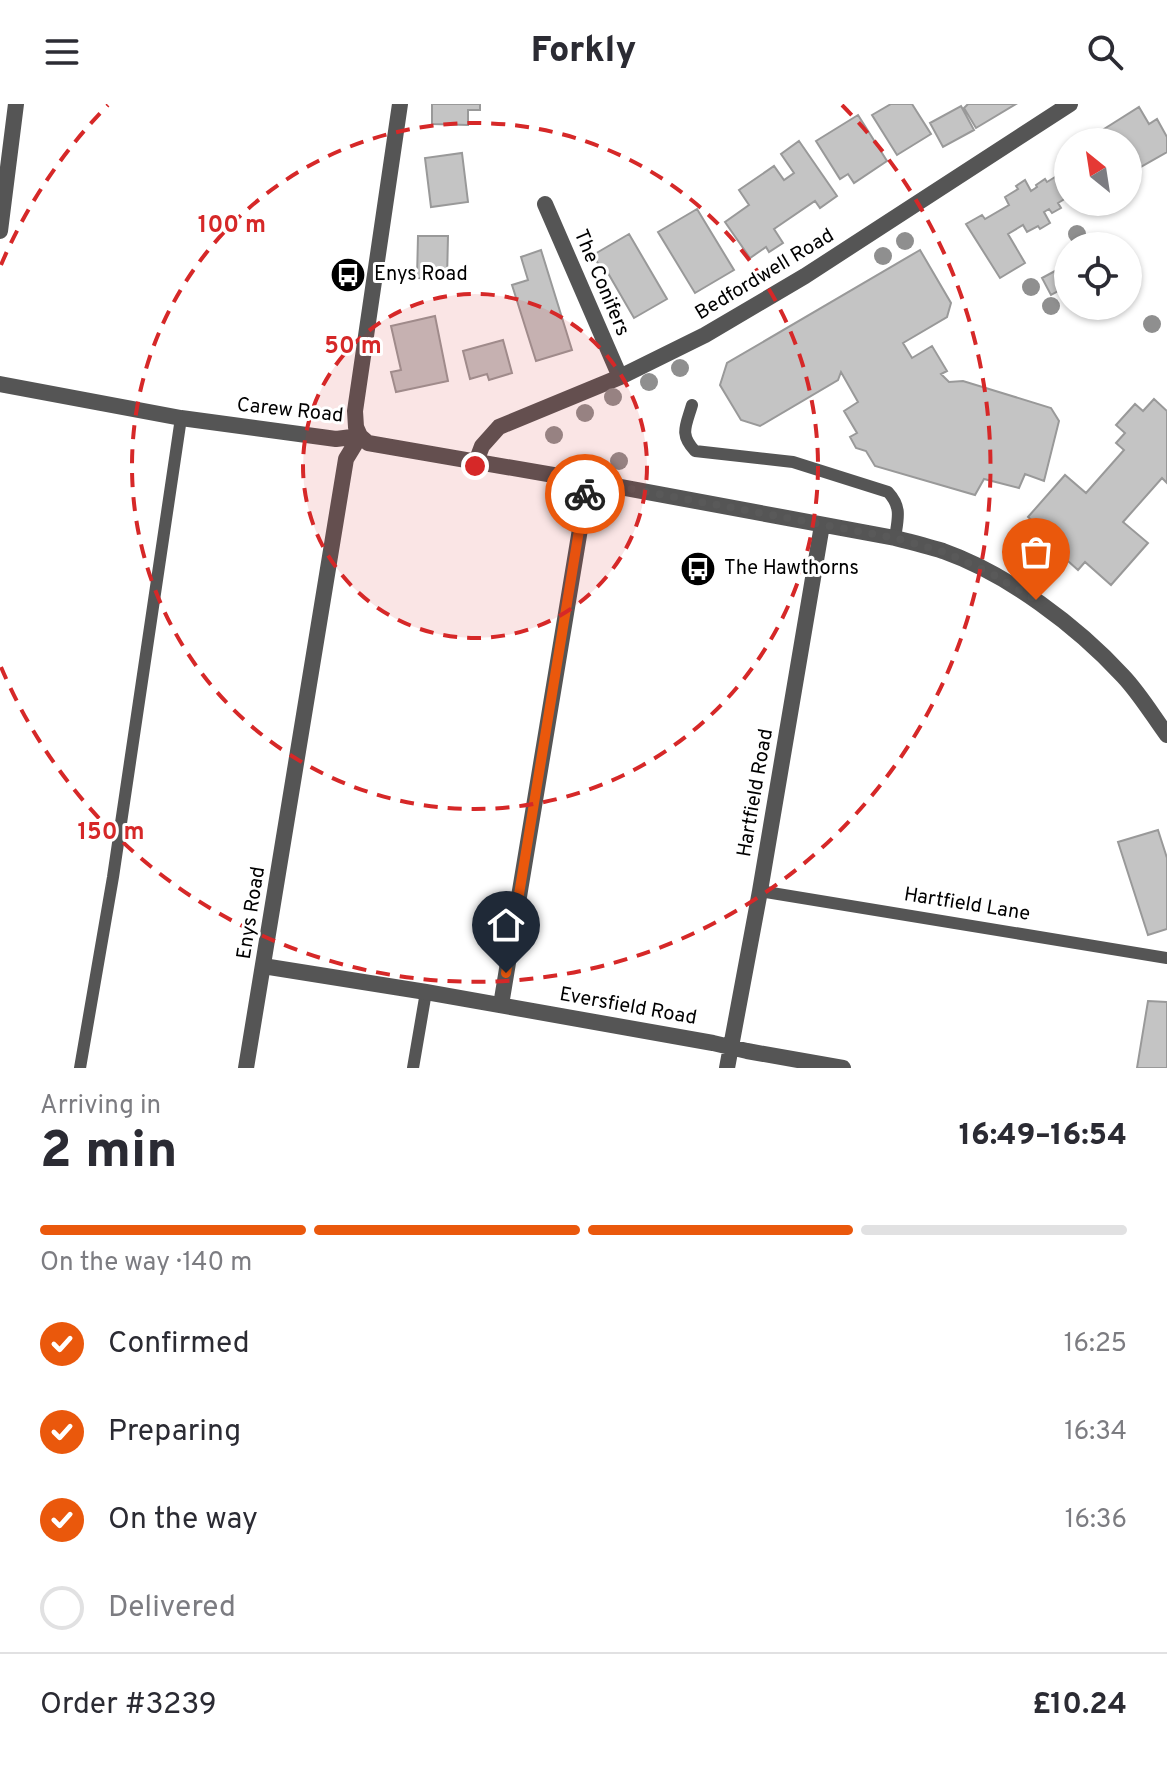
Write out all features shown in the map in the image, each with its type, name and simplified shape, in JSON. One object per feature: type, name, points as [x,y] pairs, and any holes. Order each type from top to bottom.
[{"type":"street","points":[[0,231],[16,104]]},
{"type":"street","name":"Enys Road","points":[[246,1068],[346,459],[360,436],[355,411],[400,104]]},
{"type":"street","name":"Bedfordwell Road","points":[[476,462],[482,446],[499,427],[620,377],[705,335],[805,276],[1070,104]]},
{"type":"street","name":"The Conifers","points":[[545,204],[620,377]]},
{"type":"street","name":"Carew Road","points":[[0,384],[181,418],[336,439],[360,436],[368,443],[895,538],[944,552],[992,574],[1036,600],[1077,633],[1125,677],[1167,735]]},
{"type":"street","points":[[501,1005],[588,481]]},
{"type":"street","name":"Hartfield Road","points":[[727,1068],[822,525]]},
{"type":"street","name":"Eversfield Road","points":[[263,966],[501,1005],[843,1068]]},
{"type":"lane","points":[[692,405],[684,435],[695,451],[793,462],[888,492],[896,501],[899,513],[895,538]]},
{"type":"lane","points":[[80,1068],[113,877],[181,418]]},
{"type":"lane","name":"Hartfield Lane","points":[[760,891],[1167,958]]},
{"type":"lane","points":[[413,1068],[426,992]]},
{"type":"building","points":[[432,104],[480,104],[480,110],[468,110],[468,125],[432,124]]},
{"type":"building","points":[[891,104],[912,104],[931,134],[897,155],[872,115]]},
{"type":"building","points":[[968,104],[1016,104],[976,128],[964,108]]},
{"type":"building","points":[[961,106],[974,130],[943,147],[930,123]]},
{"type":"building","points":[[1139,107],[1149,124],[1157,119],[1167,137],[1167,152],[1142,166],[1142,128],[1106,128]]},
{"type":"building","points":[[858,115],[887,161],[854,183],[848,174],[840,179],[816,141]]},
{"type":"building","points":[[799,141],[837,196],[820,208],[815,201],[774,229],[783,243],[769,252],[766,247],[750,258],[725,222],[749,205],[739,190],[774,166],[784,180],[794,173],[781,154]]},
{"type":"building","points":[[462,153],[468,202],[431,207],[425,158]]},
{"type":"building","points":[[1054,178],[1054,212],[1049,209],[1044,212],[1050,223],[1027,232],[1023,225],[1008,234],[1025,263],[1000,278],[966,224],[982,215],[985,219],[1009,205],[1005,197],[1025,180],[1031,191],[1045,179],[1047,182]]},
{"type":"building","points":[[697,209],[734,270],[695,293],[658,232]]},
{"type":"building","points":[[629,234],[667,299],[634,318],[605,268],[602,270],[593,255]]},
{"type":"building","points":[[418,236],[448,236],[447,279],[417,278]]},
{"type":"building","points":[[541,250],[572,350],[536,361],[512,285],[528,280],[521,257]]},
{"type":"building","points":[[920,250],[951,303],[947,317],[903,343],[912,358],[932,346],[947,371],[941,374],[949,382],[963,381],[1051,408],[1059,421],[1044,481],[1025,474],[1019,488],[984,479],[975,495],[875,466],[866,451],[856,448],[850,437],[857,433],[844,411],[858,402],[841,372],[838,380],[760,426],[741,420],[720,385],[727,363]]},
{"type":"building","points":[[1054,272],[1054,293],[1051,295],[1042,278]]},
{"type":"building","points":[[435,316],[448,381],[396,392],[391,372],[401,370],[391,326]]},
{"type":"building","points":[[503,340],[512,373],[489,380],[487,374],[470,379],[463,351]]},
{"type":"building","points":[[1154,399],[1167,411],[1167,483],[1162,478],[1123,522],[1148,543],[1111,585],[1085,562],[1078,570],[1059,553],[1064,548],[1028,517],[1065,475],[1086,493],[1124,450],[1116,443],[1125,433],[1116,425],[1135,404],[1143,411]]},
{"type":"building","points":[[1158,830],[1167,858],[1167,929],[1148,935],[1118,842]]},
{"type":"building","points":[[1148,1001],[1167,1002],[1167,1068],[1137,1068]]},
{"type":"way so far","points":[[585,494],[588,481],[895,538],[944,552],[992,574],[1036,600]]},
{"type":"place","name":"Enys Road","points":[[348,275]]},
{"type":"place","name":"The Hawthorns","points":[[698,569]]},
{"type":"route","points":[[506,973],[585,494]]}]
